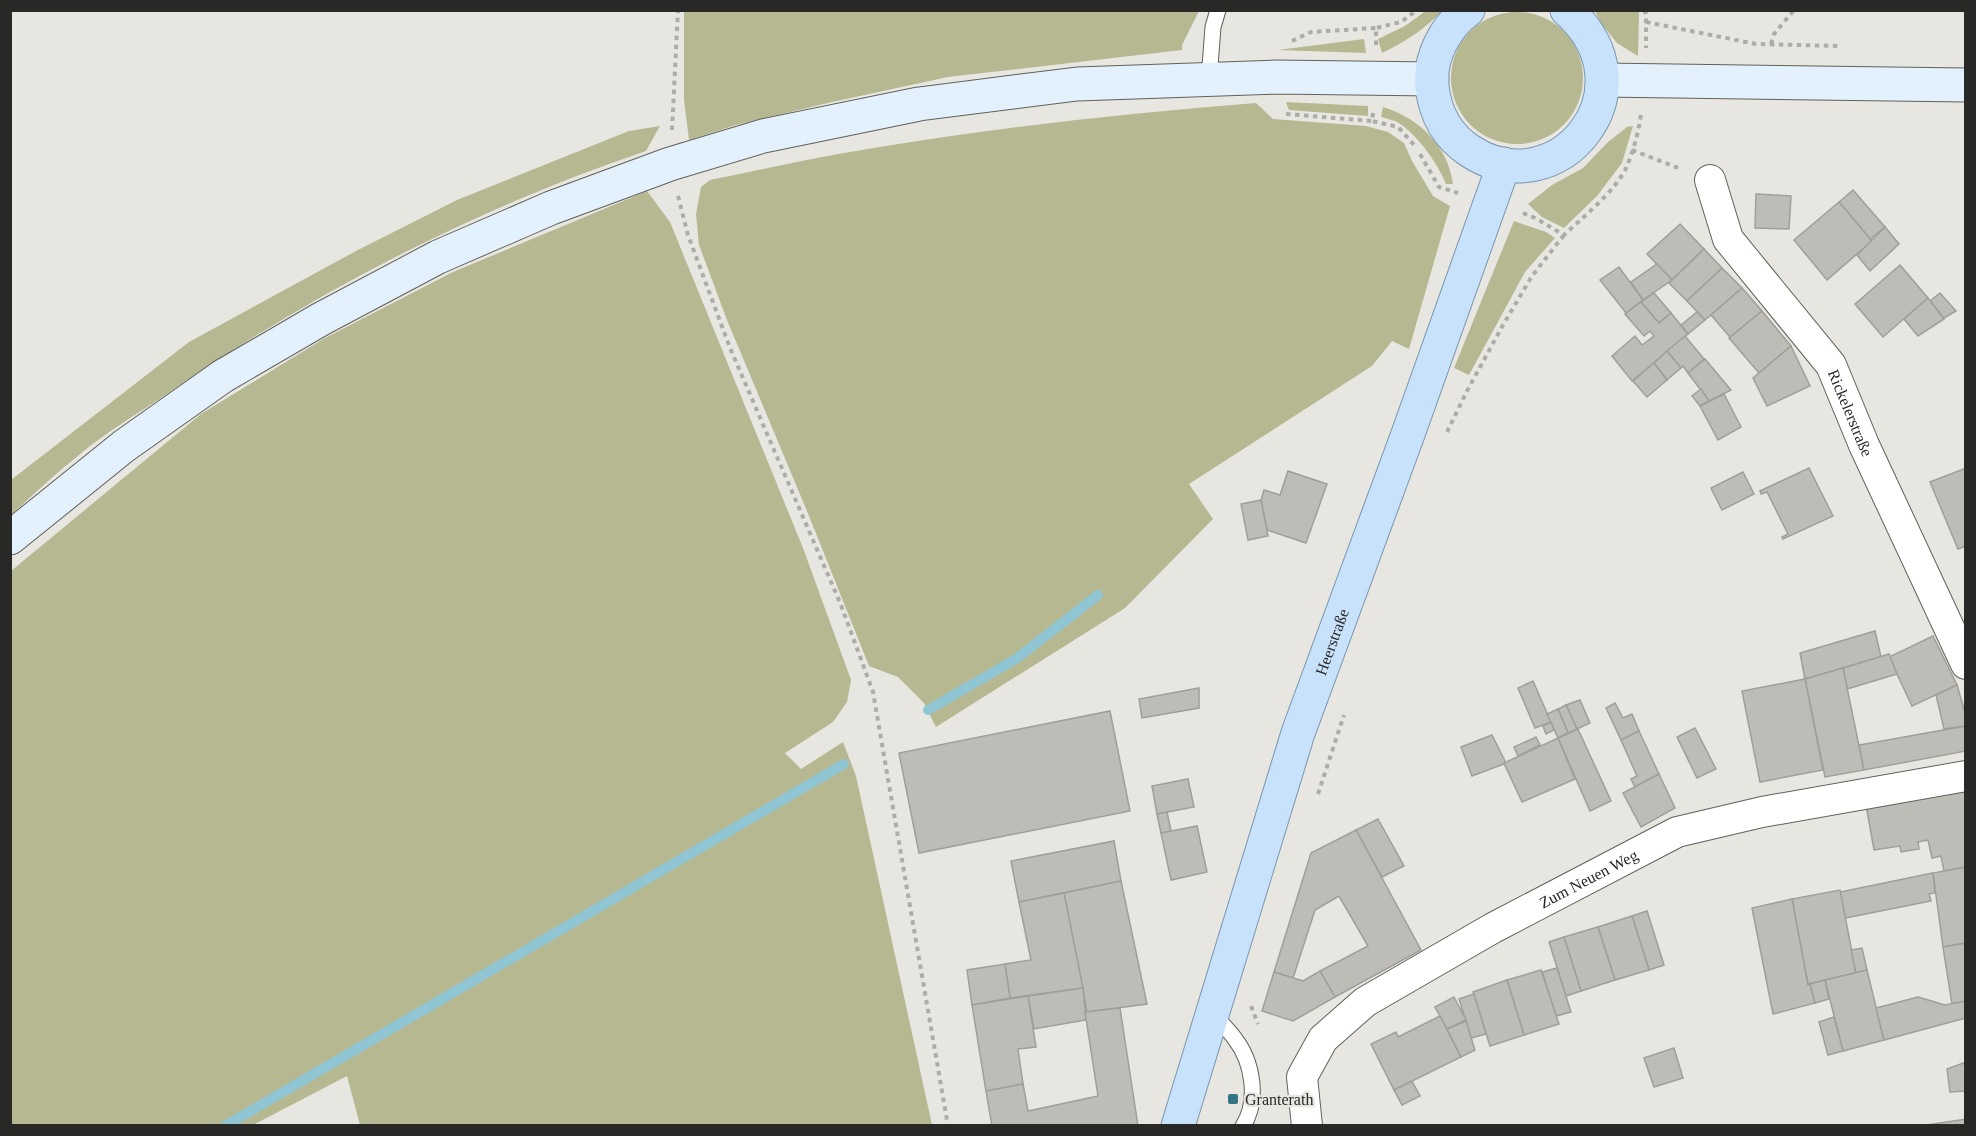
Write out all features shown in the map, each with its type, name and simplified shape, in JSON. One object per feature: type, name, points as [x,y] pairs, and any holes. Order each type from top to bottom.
[{"type":"main road","points":[[1468,10],[1445,34],[1434,58],[1432,79],[1434,98],[1440,117],[1449,132],[1461,145],[1481,158],[1504,164],[1533,164],[1552,158],[1569,148],[1584,134],[1595,116],[1601,98],[1603,80],[1600,57],[1588,32],[1567,10]]},
{"type":"main road","name":"Heerstraße","points":[[1178,1125],[1298,733],[1504,164]]},
{"type":"street","points":[[10,538],[124,446],[223,376],[321,319],[438,256],[551,208],[670,164],[763,136],[919,104],[1077,84],[1209,79],[1353,77],[1432,79]]},
{"type":"street","points":[[1603,80],[1965,85]]},
{"type":"street","name":"Rickelerstraße","points":[[1710,180],[1728,239],[1831,365],[1864,445],[1965,664]]},
{"type":"street","name":"Zum Neuen Weg","points":[[1306,1122],[1302,1077],[1323,1039],[1365,1002],[1493,928],[1677,832],[1762,812],[1965,776]]},
{"type":"lane","points":[[1209,79],[1213,27],[1218,10]]},
{"type":"lane","points":[[1213,1014],[1237,1041],[1249,1067],[1254,1092],[1248,1118],[1243,1125]]},
{"type":"path","points":[[678,10],[670,164],[688,235],[730,348],[841,606],[873,692],[948,1125]]},
{"type":"path","points":[[1771,44],[1774,34],[1794,10]]},
{"type":"path","points":[[1646,22],[1756,44],[1842,46]]},
{"type":"path","points":[[1632,150],[1710,180]]},
{"type":"path","points":[[1446,434],[1467,391],[1532,276],[1564,235]]},
{"type":"path","points":[[1314,805],[1347,706]]},
{"type":"green space","points":[[684,10],[1199,11],[1182,45],[1182,50],[948,77],[736,125],[689,140],[684,100]]},
{"type":"green space","points":[[1427,10],[1442,11],[1414,35],[1382,53],[1378,39],[1405,26]]},
{"type":"green space","points":[[1595,11],[1639,11],[1638,56],[1617,43],[1601,23]]},
{"type":"green space","points":[[1517,12],[1542,17],[1564,31],[1578,53],[1583,78],[1578,103],[1564,125],[1542,139],[1517,144],[1492,139],[1470,125],[1456,103],[1451,78],[1456,53],[1470,31],[1492,17]]},
{"type":"green space","points":[[1364,39],[1366,53],[1278,50]]},
{"type":"green space","points":[[1286,102],[1368,106],[1368,116],[1289,110]]},
{"type":"green space","points":[[1256,103],[1273,119],[1366,126],[1388,132],[1404,143],[1433,196],[1450,206],[1409,349],[1392,341],[1372,366],[1189,484],[1213,519],[1125,608],[936,727],[924,703],[898,677],[869,666],[727,320],[699,245],[696,214],[701,187],[710,180],[777,166],[946,137],[1101,117]]},
{"type":"green space","points":[[1383,107],[1408,118],[1430,135],[1445,157],[1453,184],[1446,184],[1432,158],[1413,135],[1399,123],[1381,117]]},
{"type":"green space","points":[[660,126],[646,151],[521,199],[460,226],[399,255],[281,320],[100,438],[11,515],[11,480],[189,342],[356,251],[457,200],[629,131]]},
{"type":"green space","points":[[1633,126],[1622,163],[1597,196],[1564,228],[1542,217],[1528,204],[1552,185],[1583,168],[1608,142],[1627,127]]},
{"type":"green space","points":[[647,191],[670,222],[803,548],[851,680],[847,702],[833,722],[785,753],[801,769],[843,742],[856,776],[932,1125],[360,1125],[347,1076],[253,1125],[11,1125],[11,571],[201,414],[325,338],[453,272]]},
{"type":"green space","points":[[1514,221],[1546,232],[1555,238],[1525,272],[1469,375],[1454,368]]},
{"type":"building","points":[[1853,190],[1885,227],[1870,239],[1839,202]]},
{"type":"building","points":[[1756,194],[1791,196],[1789,229],[1755,228]]},
{"type":"building","points":[[1839,202],[1872,241],[1827,280],[1794,240]]},
{"type":"building","points":[[1680,224],[1704,249],[1672,280],[1647,254]]},
{"type":"building","points":[[1885,227],[1899,244],[1870,271],[1857,255]]},
{"type":"building","points":[[1704,249],[1722,268],[1687,301],[1669,283]]},
{"type":"building","points":[[1657,264],[1672,280],[1643,300],[1631,282]]},
{"type":"building","points":[[1900,265],[1928,298],[1883,337],[1855,304]]},
{"type":"building","points":[[1619,267],[1643,300],[1626,313],[1600,280]]},
{"type":"building","points":[[1722,268],[1742,288],[1705,320],[1687,301]]},
{"type":"building","points":[[1742,288],[1762,311],[1730,337],[1711,315]]},
{"type":"building","points":[[1654,293],[1671,313],[1659,323],[1641,302]]},
{"type":"building","points":[[1940,293],[1956,311],[1944,318],[1930,301]]},
{"type":"building","points":[[1928,298],[1944,319],[1918,336],[1904,319]]},
{"type":"building","points":[[1641,302],[1659,323],[1671,313],[1688,334],[1632,381],[1612,356],[1635,336],[1642,345],[1654,336],[1650,331],[1644,336],[1625,314]]},
{"type":"building","points":[[1762,311],[1791,346],[1759,373],[1729,338]]},
{"type":"building","points":[[1697,312],[1705,320],[1688,334],[1681,325]]},
{"type":"building","points":[[1685,336],[1704,359],[1688,373],[1667,351]]},
{"type":"building","points":[[1791,346],[1810,386],[1767,406],[1753,378]]},
{"type":"building","points":[[1667,351],[1681,368],[1667,380],[1654,363]]},
{"type":"building","points":[[1705,359],[1731,390],[1709,401],[1688,373]]},
{"type":"building","points":[[1654,363],[1667,380],[1647,397],[1633,381]]},
{"type":"building","points":[[1701,389],[1709,401],[1700,406],[1692,396]]},
{"type":"building","points":[[1724,394],[1741,427],[1718,440],[1700,406]]},
{"type":"building","points":[[1809,468],[1833,516],[1783,539],[1782,537],[1788,534],[1767,492],[1761,494],[1760,491]]},
{"type":"building","points":[[1966,468],[1966,546],[1958,549],[1930,482]]},
{"type":"building","points":[[1288,471],[1327,484],[1306,543],[1267,530],[1261,500],[1264,490],[1280,495]]},
{"type":"building","points":[[1743,472],[1754,494],[1722,510],[1711,488]]},
{"type":"building","points":[[1261,500],[1268,536],[1248,540],[1241,504]]},
{"type":"building","points":[[1875,631],[1881,657],[1805,679],[1800,653]]},
{"type":"building","points":[[1933,636],[1957,685],[1912,706],[1889,657]]},
{"type":"building","points":[[1889,654],[1897,674],[1847,689],[1843,668]]},
{"type":"building","points":[[1843,668],[1864,770],[1825,777],[1805,679]]},
{"type":"building","points":[[1805,679],[1823,770],[1760,782],[1742,691]]},
{"type":"building","points":[[1533,681],[1551,722],[1535,728],[1518,688]]},
{"type":"building","points":[[1957,685],[1966,716],[1966,726],[1944,729],[1936,695]]},
{"type":"building","points":[[1199,688],[1199,708],[1142,718],[1139,699]]},
{"type":"building","points":[[1580,700],[1590,723],[1577,729],[1566,705]]},
{"type":"building","points":[[1615,703],[1623,718],[1632,714],[1639,731],[1621,740],[1606,708]]},
{"type":"building","points":[[1566,705],[1577,729],[1568,733],[1558,709]]},
{"type":"building","points":[[1558,709],[1568,733],[1558,738],[1547,714]]},
{"type":"building","points":[[1110,711],[1130,811],[919,853],[899,753]]},
{"type":"building","points":[[1551,722],[1554,730],[1546,734],[1543,726]]},
{"type":"building","points":[[1966,726],[1966,751],[1864,770],[1859,745]]},
{"type":"building","points":[[1695,728],[1716,769],[1697,778],[1677,737]]},
{"type":"building","points":[[1578,729],[1611,801],[1590,811],[1558,738]]},
{"type":"building","points":[[1639,731],[1659,774],[1635,787],[1631,779],[1637,776],[1621,740]]},
{"type":"building","points":[[1492,735],[1505,761],[1504,764],[1472,776],[1461,747]]},
{"type":"building","points":[[1536,737],[1540,745],[1518,756],[1514,747]]},
{"type":"building","points":[[1558,738],[1575,779],[1522,802],[1504,763]]},
{"type":"building","points":[[1659,774],[1675,808],[1641,827],[1623,793]]},
{"type":"building","points":[[1188,779],[1194,807],[1157,814],[1152,786]]},
{"type":"building","points":[[1966,787],[1966,867],[1944,871],[1941,856],[1932,858],[1928,840],[1918,842],[1919,849],[1901,852],[1900,846],[1874,850],[1866,805]]},
{"type":"building","points":[[1167,812],[1171,831],[1161,833],[1157,814]]},
{"type":"building","points":[[1378,819],[1404,866],[1382,877],[1356,830]]},
{"type":"building","points":[[1197,826],[1207,872],[1171,880],[1161,833]]},
{"type":"building","points":[[1356,830],[1421,950],[1335,997],[1320,971],[1368,946],[1339,896],[1315,910],[1293,978],[1274,972],[1311,853]]},
{"type":"building","points":[[1114,841],[1121,881],[1019,902],[1011,861]]},
{"type":"building","points":[[1966,867],[1966,943],[1943,947],[1933,873]]},
{"type":"building","points":[[1933,873],[1935,893],[1929,894],[1931,901],[1845,918],[1840,892]]},
{"type":"building","points":[[1121,881],[1147,1004],[1087,1012],[1064,893]]},
{"type":"building","points":[[1840,890],[1856,973],[1808,984],[1792,899]]},
{"type":"building","points":[[1064,893],[1083,988],[1010,998],[1005,964],[1031,960],[1019,902]]},
{"type":"building","points":[[1792,899],[1808,985],[1810,984],[1815,1003],[1773,1014],[1752,908]]},
{"type":"building","points":[[1647,911],[1664,965],[1649,970],[1632,916]]},
{"type":"building","points":[[1632,916],[1649,970],[1615,980],[1598,927]]},
{"type":"building","points":[[1598,927],[1615,980],[1581,991],[1564,937]]},
{"type":"building","points":[[1564,937],[1581,991],[1566,996],[1549,942]]},
{"type":"building","points":[[1966,943],[1966,1001],[1952,1004],[1943,947]]},
{"type":"building","points":[[1862,948],[1867,970],[1856,973],[1851,950]]},
{"type":"building","points":[[1005,964],[1010,998],[972,1005],[967,970]]},
{"type":"building","points":[[1557,968],[1571,1012],[1556,1016],[1542,972]]},
{"type":"building","points":[[1541,970],[1559,1024],[1524,1035],[1507,980]]},
{"type":"building","points":[[1867,970],[1884,1040],[1843,1051],[1825,980]]},
{"type":"building","points":[[1320,971],[1335,997],[1293,1021],[1262,1011],[1274,972],[1303,981]]},
{"type":"building","points":[[1507,980],[1524,1035],[1490,1046],[1473,992]]},
{"type":"building","points":[[1825,980],[1829,999],[1815,1003],[1810,984]]},
{"type":"building","points":[[1083,988],[1086,1020],[1034,1029],[1028,996]]},
{"type":"building","points":[[1474,994],[1486,1034],[1471,1038],[1459,999]]},
{"type":"building","points":[[1028,996],[1036,1047],[1018,1049],[1023,1084],[986,1091],[972,1005]]},
{"type":"building","points":[[1454,997],[1466,1020],[1447,1029],[1435,1007]]},
{"type":"building","points":[[1918,997],[1945,1005],[1966,1001],[1966,1018],[1884,1040],[1876,1008]]},
{"type":"building","points":[[1120,1008],[1138,1126],[992,1126],[986,1091],[1023,1084],[1028,1111],[1098,1096],[1085,1012]]},
{"type":"building","points":[[1440,1016],[1461,1057],[1394,1090],[1371,1044],[1396,1032],[1398,1037]]},
{"type":"building","points":[[1834,1017],[1843,1051],[1828,1055],[1819,1022]]},
{"type":"building","points":[[1466,1021],[1475,1050],[1461,1057],[1447,1029]]},
{"type":"building","points":[[1674,1048],[1683,1078],[1654,1087],[1644,1058]]},
{"type":"building","points":[[1966,1062],[1966,1091],[1950,1092],[1947,1069]]},
{"type":"building","points":[[1412,1081],[1420,1096],[1402,1105],[1394,1090]]},
{"type":"building","points":[[1966,1119],[1966,1126],[1927,1126],[1927,1125]]},
{"type":"waterway","points":[[928,710],[1016,659],[1098,595]]},
{"type":"waterway","points":[[225,1126],[844,764]]},
{"type":"place","name":"Granterath","points":[[1233,1099]]}]
